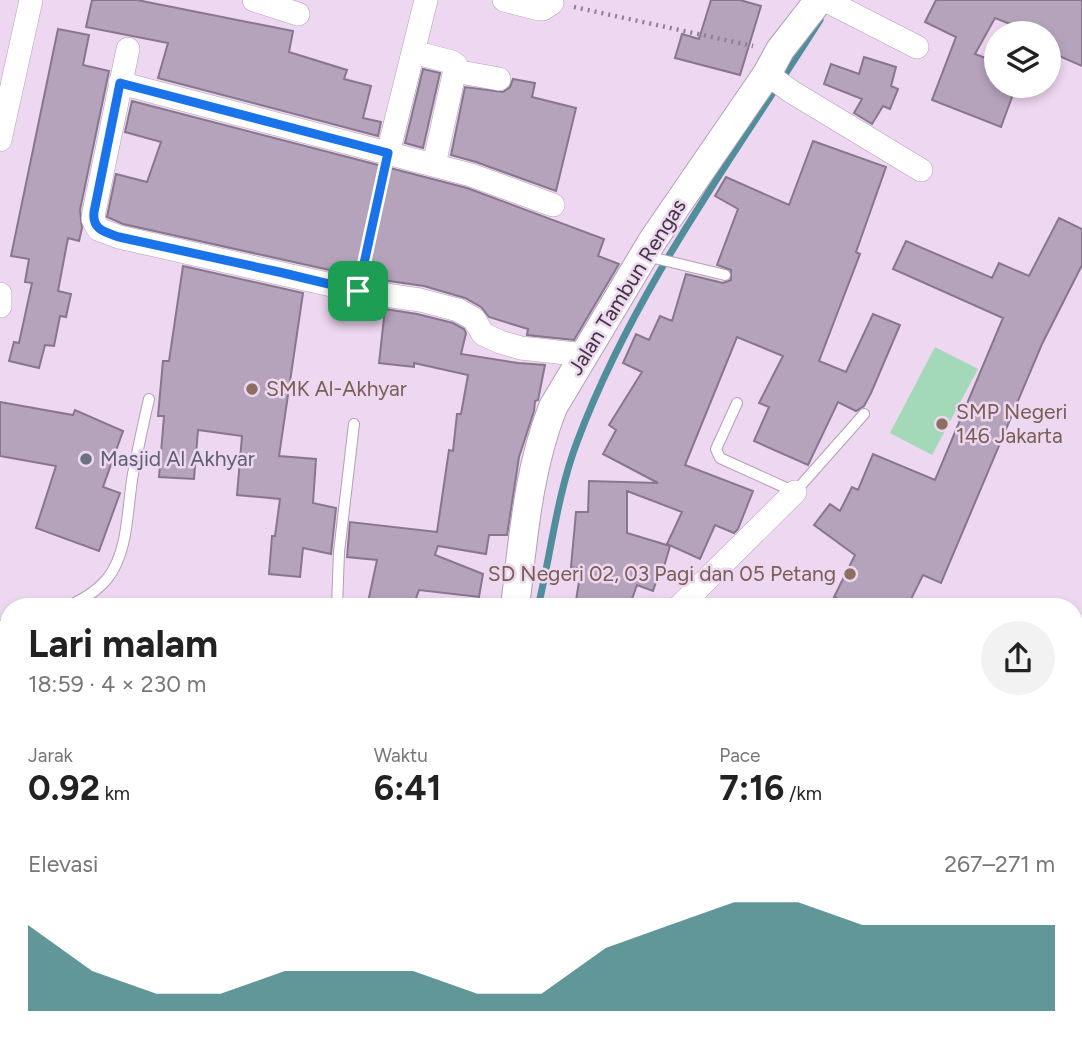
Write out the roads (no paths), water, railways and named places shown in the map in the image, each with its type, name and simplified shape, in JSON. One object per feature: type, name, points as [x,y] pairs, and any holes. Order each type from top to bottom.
[{"type":"street","points":[[0,140],[31,0]]},
{"type":"street","points":[[254,0],[298,14]]},
{"type":"street","points":[[388,153],[426,0]]},
{"type":"street","points":[[504,0],[539,9],[552,3]]},
{"type":"street","points":[[827,2],[917,47]]},
{"type":"street","name":"Jalan Tambun Rengas","points":[[516,598],[531,488],[543,431],[553,407],[584,355],[655,258],[774,80],[780,50],[827,2]]},
{"type":"street","points":[[128,49],[94,212],[94,224],[98,229],[119,237],[358,291],[420,300],[458,310],[474,319],[484,334],[522,348],[584,355]]},
{"type":"street","points":[[414,52],[456,65],[434,165]]},
{"type":"street","points":[[455,71],[499,79]]},
{"type":"street","points":[[774,80],[921,170]]},
{"type":"street","points":[[120,83],[471,175],[553,205]]},
{"type":"street","points":[[0,293],[0,306]]},
{"type":"street","points":[[688,598],[795,492]]},
{"type":"lane","points":[[655,258],[725,275]]},
{"type":"lane","points":[[84,598],[92,594],[108,577],[124,540],[133,476],[149,399]]},
{"type":"lane","points":[[737,403],[716,454],[795,492],[864,414]]},
{"type":"lane","points":[[337,598],[339,552],[354,424]]},
{"type":"waterway","points":[[540,598],[570,462],[627,330],[688,225],[820,20]]},
{"type":"place","name":"SMK Al-Akhyar","points":[[252,389]]},
{"type":"place","name":"SMP Negeri 146 Jakarta","points":[[942,424]]},
{"type":"place","name":"Masjid Al Akhyar","points":[[86,459]]},
{"type":"place","name":"SD Negeri 02, 03 Pagi dan 05 Petang","points":[[850,574]]}]
